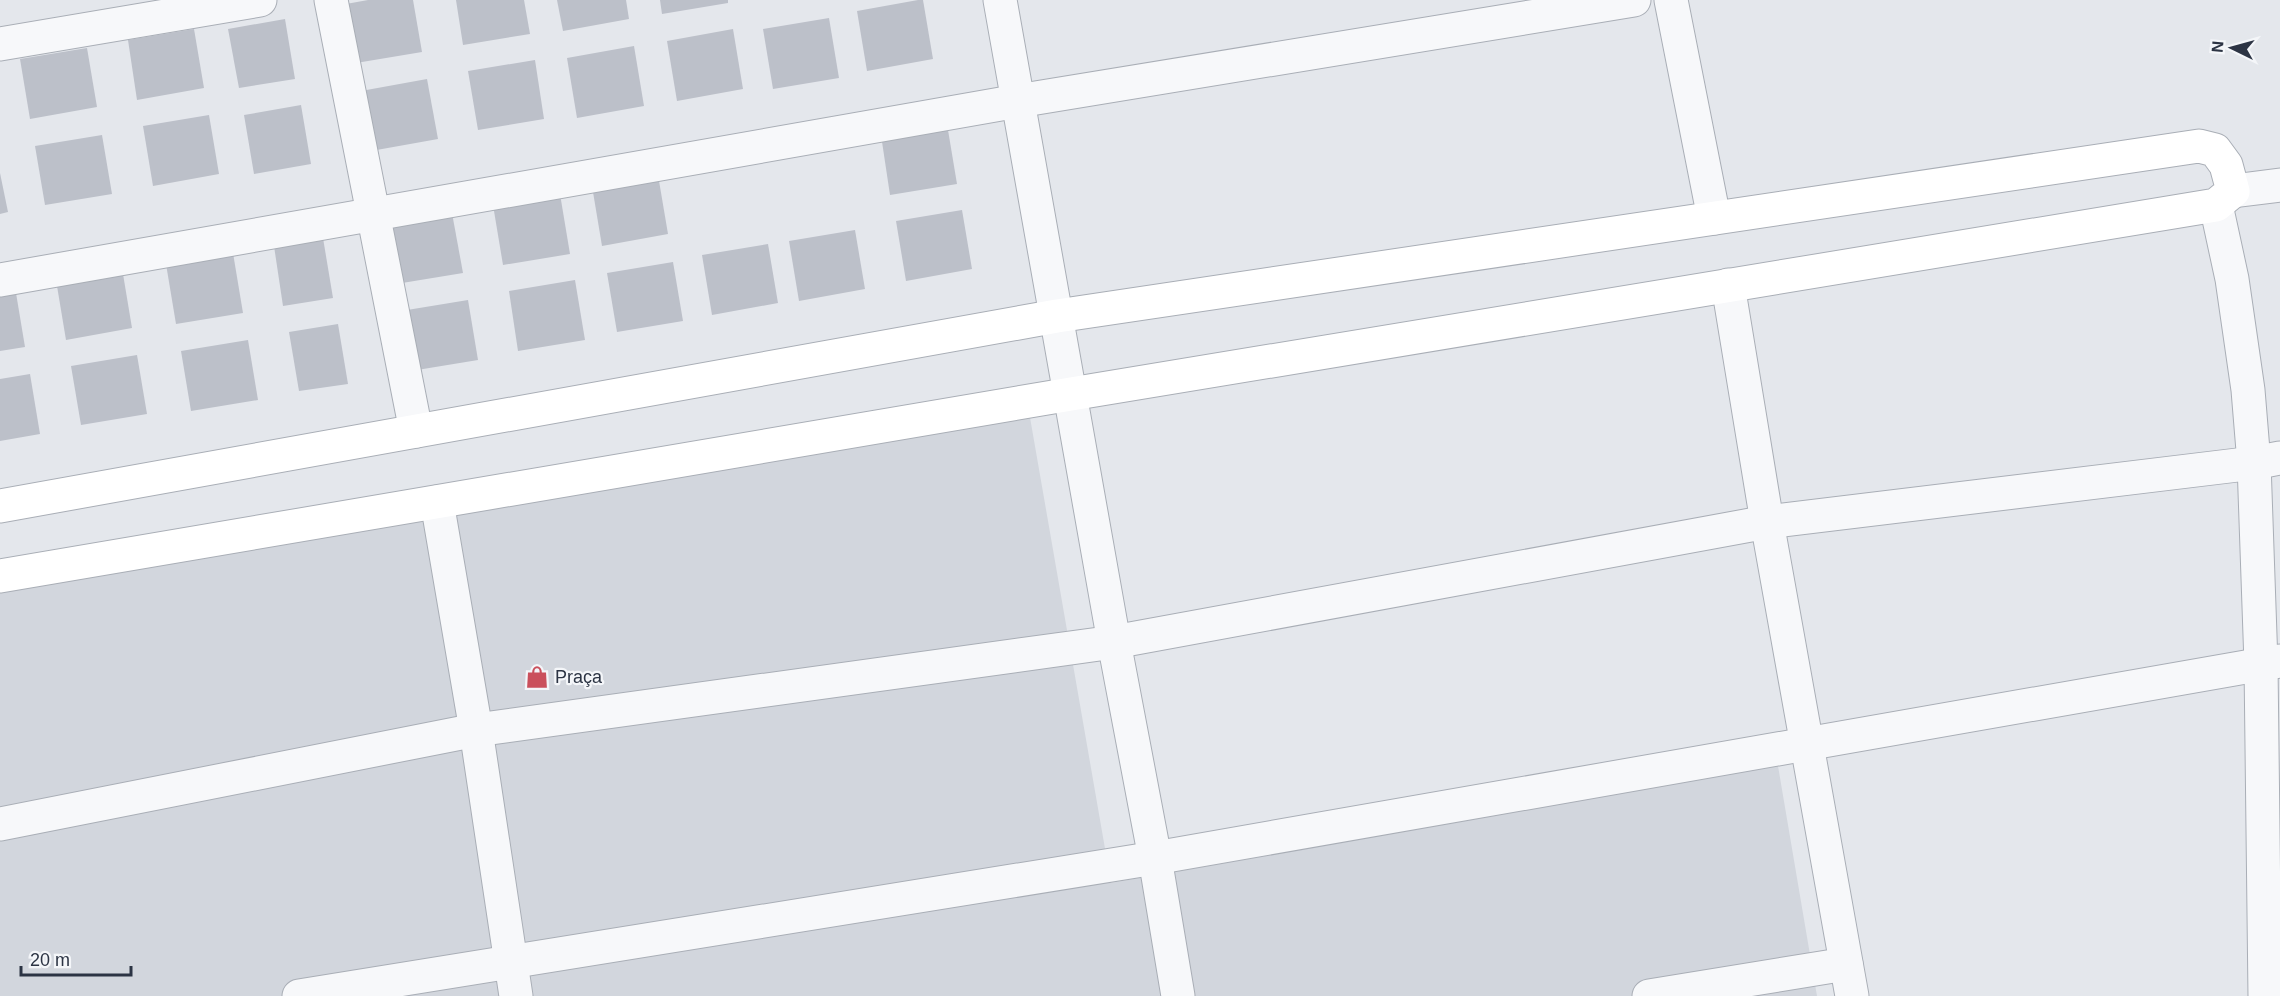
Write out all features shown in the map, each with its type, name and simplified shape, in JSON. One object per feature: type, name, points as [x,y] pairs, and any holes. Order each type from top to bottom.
[{"type":"street","points":[[0,44],[260,0]]},
{"type":"street","points":[[331,0],[417,431]]},
{"type":"street","points":[[1000,0],[1178,996]]},
{"type":"street","points":[[0,279],[1018,101],[1634,0]]},
{"type":"street","points":[[1671,0],[1714,218]]},
{"type":"street","points":[[0,506],[1057,316],[2199,146],[2215,150],[2226,165],[2225,198],[2232,279],[2248,390],[2267,460],[2272,936],[2265,996]]},
{"type":"street","points":[[0,576],[1728,285],[2225,198],[2280,185]]},
{"type":"street","points":[[1728,285],[1767,522],[1852,996]]},
{"type":"street","points":[[0,824],[476,730],[1114,642],[1767,522],[2267,460]]},
{"type":"street","points":[[437,502],[476,730],[516,996]]},
{"type":"street","points":[[299,996],[1155,858],[2270,663]]},
{"type":"street","points":[[1649,996],[1846,964]]},
{"type":"shaded area","name":"Praça","points":[[1028,406],[1111,883],[1778,766],[1817,996],[0,996],[0,587]]},
{"type":"building","points":[[368,0],[413,0],[422,52],[356,63],[346,4]]},
{"type":"building","points":[[456,0],[524,0],[530,34],[463,45]]},
{"type":"building","points":[[557,0],[626,0],[629,19],[563,31]]},
{"type":"building","points":[[660,0],[728,0],[728,3],[662,14]]},
{"type":"building","points":[[923,0],[933,59],[867,71],[857,11]]},
{"type":"building","points":[[829,18],[839,78],[773,89],[763,29]]},
{"type":"building","points":[[285,19],[295,79],[239,88],[228,29]]},
{"type":"building","points":[[194,29],[204,88],[137,100],[128,40]]},
{"type":"building","points":[[733,29],[743,89],[677,101],[667,41]]},
{"type":"building","points":[[634,46],[644,106],[577,118],[567,58]]},
{"type":"building","points":[[87,48],[97,107],[30,119],[20,59]]},
{"type":"building","points":[[535,60],[544,119],[478,130],[468,71]]},
{"type":"building","points":[[427,79],[438,139],[371,151],[361,91]]},
{"type":"building","points":[[301,105],[311,164],[254,174],[244,115]]},
{"type":"building","points":[[209,115],[219,174],[153,186],[143,126]]},
{"type":"building","points":[[947,124],[957,184],[890,195],[881,135]]},
{"type":"building","points":[[102,135],[112,194],[45,205],[35,146]]},
{"type":"building","points":[[0,173],[8,212],[0,214]]},
{"type":"building","points":[[658,175],[668,234],[602,246],[592,186]]},
{"type":"building","points":[[560,194],[570,254],[503,265],[493,205]]},
{"type":"building","points":[[962,210],[972,269],[906,281],[896,221]]},
{"type":"building","points":[[452,213],[463,273],[396,284],[386,224]]},
{"type":"building","points":[[855,230],[865,289],[799,301],[789,241]]},
{"type":"building","points":[[323,238],[333,298],[283,306],[274,246]]},
{"type":"building","points":[[768,244],[778,303],[712,315],[702,255]]},
{"type":"building","points":[[233,253],[243,313],[176,324],[166,264]]},
{"type":"building","points":[[673,262],[683,321],[617,332],[607,273]]},
{"type":"building","points":[[122,268],[132,328],[66,340],[56,280]]},
{"type":"building","points":[[575,280],[585,340],[518,351],[509,291]]},
{"type":"building","points":[[15,287],[25,347],[0,351],[0,290]]},
{"type":"building","points":[[468,300],[478,360],[411,371],[401,311]]},
{"type":"building","points":[[338,324],[348,384],[299,391],[289,332]]},
{"type":"building","points":[[248,340],[258,400],[191,411],[181,351]]},
{"type":"building","points":[[137,355],[147,414],[81,425],[71,366]]},
{"type":"building","points":[[30,374],[40,434],[0,441],[0,379]]},
{"type":"place","name":"Praça","points":[[537,677]]}]
